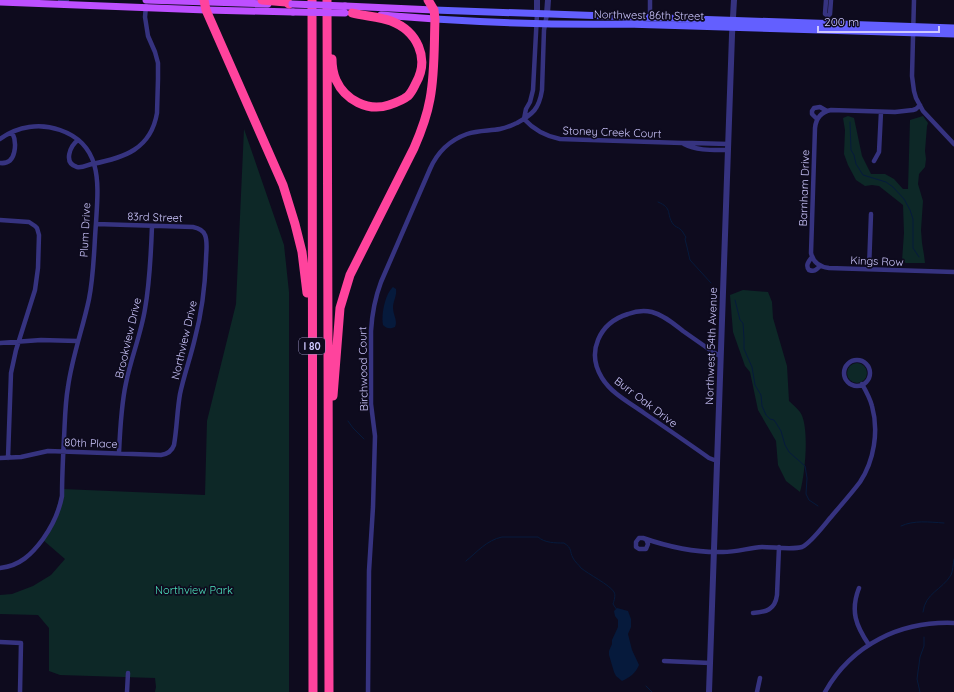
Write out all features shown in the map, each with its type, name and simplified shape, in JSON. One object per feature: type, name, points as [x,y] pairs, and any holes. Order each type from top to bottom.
[{"type":"highway","points":[[262,0],[286,2],[291,7]]},
{"type":"highway","name":"I 80","points":[[311,0],[313,692]]},
{"type":"highway","points":[[328,457],[340,308],[350,275],[414,148],[425,121],[430,99],[433,81],[434,15],[428,0]]},
{"type":"highway","points":[[327,2],[333,72],[346,94],[359,103],[370,107],[384,107],[408,96],[421,72],[422,58],[414,38],[404,28],[390,21],[347,11]]},
{"type":"highway","name":"I 80","points":[[327,2],[329,692]]},
{"type":"highway","points":[[204,4],[283,185],[302,252],[312,329]]},
{"type":"main road","points":[[0,2],[146,2],[291,7],[347,11]]},
{"type":"main road","name":"Northwest 86th Street","points":[[347,11],[434,15],[545,24],[649,21]]},
{"type":"main road","name":"Northwest 86th Street","points":[[347,11],[434,15],[547,14],[649,21],[733,24],[827,24],[954,34]]},
{"type":"main road","name":"Northwest 86th Street","points":[[914,30],[954,28]]},
{"type":"street","points":[[524,119],[533,90],[537,0]]},
{"type":"street","points":[[547,14],[548,0]]},
{"type":"street","points":[[649,21],[650,0]]},
{"type":"street","name":"Northwest 54th Avenue","points":[[709,692],[734,0]]},
{"type":"street","points":[[826,0],[825,14],[827,24]]},
{"type":"street","points":[[827,24],[830,14],[831,0]]},
{"type":"street","points":[[914,0],[912,83],[916,98],[927,116],[954,144]]},
{"type":"street","points":[[0,139],[12,132],[27,127],[41,126],[62,131],[78,140],[73,144],[69,157],[70,162],[74,166],[82,168],[120,158],[142,144],[151,132],[156,118],[158,96],[158,63],[148,36],[146,24],[146,2]]},
{"type":"street","name":"Birchwood Court","points":[[368,692],[369,571],[376,436],[371,404],[371,331],[375,298],[432,164],[441,152],[451,142],[468,134],[484,130],[505,128],[524,119],[530,116],[538,104],[541,94],[545,24],[547,14]]},
{"type":"street","points":[[827,111],[820,107],[814,108],[812,114],[817,119],[827,111],[834,110],[881,112],[907,111],[916,109],[920,106]]},
{"type":"street","points":[[874,161],[879,152],[881,112]]},
{"type":"street","name":"Stoney Creek Court","points":[[524,119],[545,135],[560,139],[682,143],[697,149],[728,147]]},
{"type":"street","name":"Barnham Drive","points":[[812,257],[811,248],[815,128],[817,119]]},
{"type":"street","points":[[0,163],[8,162],[14,155],[15,138],[12,132]]},
{"type":"street","name":"Plum Drive","points":[[0,568],[21,562],[30,556],[52,525],[61,503],[67,388],[91,286],[94,265],[96,224],[96,172],[94,164],[86,148],[78,140]]},
{"type":"street","points":[[869,269],[871,214]]},
{"type":"street","points":[[0,220],[25,221],[32,223],[38,232],[38,268],[34,290],[13,361],[11,373],[8,458]]},
{"type":"street","name":"83rd Street","points":[[96,224],[196,228],[205,235],[206,242]]},
{"type":"street","name":"Brookview Drive","points":[[119,453],[121,415],[126,383],[141,328],[147,295],[152,226]]},
{"type":"street","name":"Northview Drive","points":[[175,441],[180,394],[196,337],[202,302],[205,278],[206,242]]},
{"type":"street","points":[[812,257],[820,266],[816,271],[809,270],[807,267],[812,257]]},
{"type":"street","name":"Kings Row","points":[[820,266],[829,268],[954,272]]},
{"type":"street","name":"Burr Oak Drive","points":[[717,461],[709,458],[609,387],[599,372],[596,363],[595,350],[604,329],[614,320],[623,315],[647,311],[671,322],[720,356]]},
{"type":"street","points":[[0,344],[41,340],[77,341]]},
{"type":"street","points":[[853,360],[861,361],[868,366],[869,376],[862,384],[854,385],[845,379],[845,367],[853,360]]},
{"type":"street","points":[[646,539],[685,550],[714,552],[726,552],[760,547],[799,548],[807,544],[854,489],[864,475],[872,453],[875,434],[874,414],[869,397],[862,384]]},
{"type":"street","name":"80th Place","points":[[0,458],[21,457],[48,451],[164,454],[171,451],[175,441]]},
{"type":"street","points":[[753,614],[766,611],[773,606],[775,602],[777,595],[779,548]]},
{"type":"street","points":[[859,588],[855,601],[855,616],[859,629],[869,645]]},
{"type":"street","points":[[825,692],[841,669],[859,652],[883,637],[906,628],[930,623],[954,623]]},
{"type":"street","points":[[0,642],[21,643],[20,692]]},
{"type":"street","points":[[664,661],[710,663]]},
{"type":"street","points":[[127,692],[128,673]]},
{"type":"street","points":[[756,692],[760,678]]},
{"type":"green space","points":[[848,116],[854,118],[862,156],[871,174],[885,174],[894,179],[903,189],[908,189],[910,120],[923,116],[928,123],[925,167],[919,174],[918,184],[923,201],[921,230],[925,263],[906,263],[902,261],[904,233],[903,205],[879,186],[865,186],[856,180],[848,165],[844,154],[845,130],[843,118]]},
{"type":"green space","name":"Northview Park","points":[[244,129],[284,245],[289,292],[289,692],[155,692],[155,678],[60,675],[49,671],[49,628],[38,615],[0,614],[0,595],[12,594],[33,586],[51,575],[65,559],[43,540],[52,525],[62,489],[205,495],[207,421],[236,304]]},
{"type":"green space","points":[[743,290],[768,292],[772,302],[773,318],[787,366],[789,401],[800,412],[805,428],[806,451],[804,474],[800,492],[786,481],[778,465],[776,441],[758,410],[750,372],[745,366],[733,332],[730,295]]},
{"type":"green space","points":[[857,363],[864,366],[867,373],[864,380],[857,383],[850,380],[847,373],[850,366]]},
{"type":"water","points":[[393,287],[396,289],[393,308],[396,324],[395,327],[389,328],[383,325],[383,311],[387,295]]},
{"type":"water","points":[[617,608],[628,611],[631,619],[631,627],[628,634],[632,650],[639,665],[632,675],[622,681],[614,672],[609,655],[612,640],[618,627],[618,620],[614,611]]},
{"type":"waterway","points":[[850,122],[851,150],[856,164],[863,175],[886,182],[904,199],[913,219],[913,248],[919,257]]},
{"type":"waterway","points":[[658,202],[666,207],[673,224],[681,230],[686,237],[685,239],[690,260],[711,283]]},
{"type":"waterway","points":[[735,300],[740,320],[743,323],[744,349],[752,367],[755,385],[761,395],[762,406],[766,415],[770,419],[774,420],[781,431],[785,445],[789,452],[805,466],[807,478],[806,494],[809,500],[818,506]]},
{"type":"waterway","points":[[348,421],[364,439]]},
{"type":"waterway","points":[[901,526],[916,522],[944,523]]},
{"type":"waterway","points":[[466,561],[478,550],[492,541],[502,537],[538,537],[547,542],[564,543],[569,547],[572,556],[581,568],[612,589],[615,593],[613,604],[617,610]]},
{"type":"waterway","points":[[923,612],[924,606],[930,596],[951,575],[954,559]]},
{"type":"waterway","points":[[920,692],[917,679],[920,657],[924,646],[924,637]]},
{"type":"waterway","points":[[646,686],[652,692]]}]
